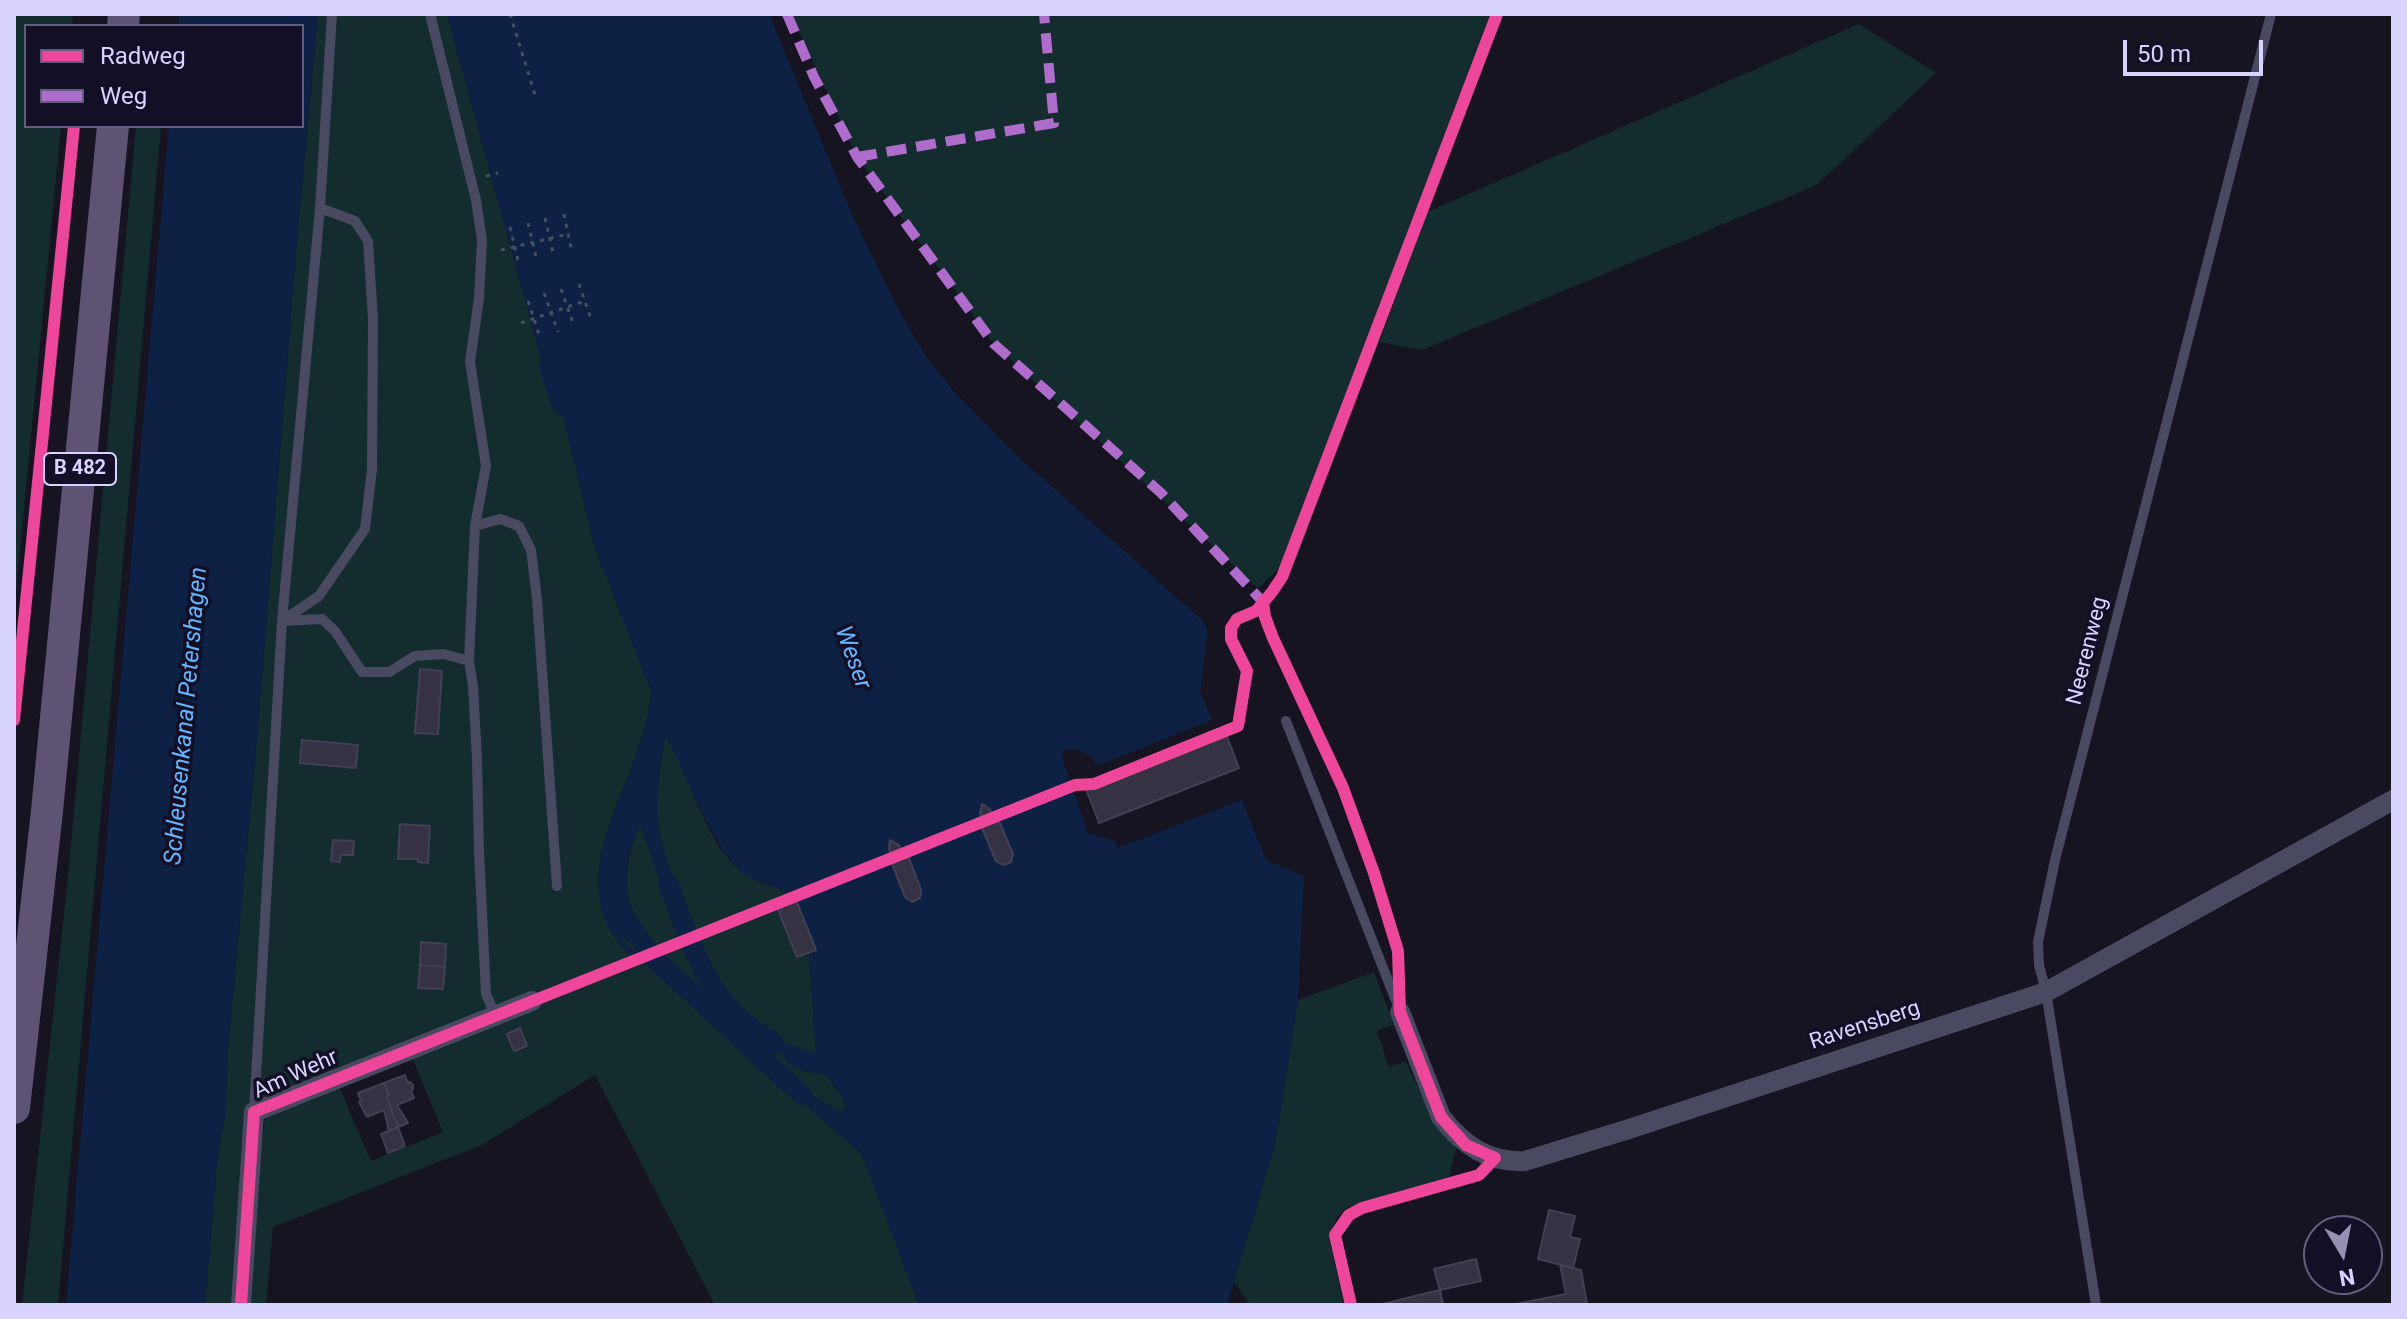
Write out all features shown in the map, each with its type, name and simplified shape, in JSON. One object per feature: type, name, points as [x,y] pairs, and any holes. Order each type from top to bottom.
[{"type":"main road","name":"B 482","points":[[14,1108],[49,796],[113,128]]},
{"type":"street","name":"Ravensberg","points":[[1400,1012],[1441,1117],[1466,1145],[1480,1153],[1510,1162],[1525,1161],[2046,992],[2393,800]]},
{"type":"street","name":"Am Wehr","points":[[241,1305],[254,1112],[532,1001]]},
{"type":"lane","points":[[254,1112],[282,621],[320,208],[332,14]]},
{"type":"lane","points":[[430,14],[476,200],[482,240],[479,298],[470,362],[486,466],[475,526],[469,661],[477,759],[486,994],[495,1015]]},
{"type":"lane","name":"Neerenweg","points":[[2096,1305],[2046,992],[2039,965],[2038,942],[2055,860],[2271,14]]},
{"type":"lane","points":[[282,621],[319,596],[365,529],[372,469],[373,319],[368,241],[355,221],[320,208]]},
{"type":"lane","points":[[475,526],[500,519],[519,526],[531,550],[557,886]]},
{"type":"lane","points":[[1263,602],[1273,638],[1343,788],[1374,873],[1398,951],[1400,1012]]},
{"type":"lane","points":[[282,621],[322,619],[335,631],[362,672],[389,672],[415,656],[444,654],[469,661]]},
{"type":"lane","points":[[1286,721],[1400,1012]]},
{"type":"path","points":[[510,14],[536,98]]},
{"type":"path","points":[[482,177],[498,173]]},
{"type":"path","points":[[564,214],[572,252]]},
{"type":"path","points":[[545,218],[554,257]]},
{"type":"path","points":[[528,223],[537,261]]},
{"type":"path","points":[[510,227],[519,265]]},
{"type":"path","points":[[501,250],[568,234]]},
{"type":"path","points":[[579,284],[591,319]]},
{"type":"path","points":[[561,289],[574,326]]},
{"type":"path","points":[[544,293],[558,332]]},
{"type":"path","points":[[528,301],[540,337]]},
{"type":"path","points":[[521,323],[585,301]]},
{"type":"path","points":[[532,1001],[1075,785],[1094,784],[1238,726],[1247,671],[1231,639],[1231,628],[1237,619],[1256,611],[1263,602]]},
{"type":"green space","points":[[14,14],[73,14],[72,24],[24,24],[24,128],[61,128],[14,613]]},
{"type":"green space","points":[[318,14],[447,14],[542,362],[564,418],[594,545],[651,690],[646,724],[609,825],[601,859],[599,892],[608,924],[630,956],[248,1106],[232,1305],[205,1305],[218,1150],[225,1115],[228,1048]]},
{"type":"green space","points":[[791,14],[1490,14],[1281,567],[1258,588],[994,344],[857,157]]},
{"type":"green space","points":[[1859,24],[1936,73],[1817,185],[1422,350],[1380,342],[1427,212]]},
{"type":"green space","points":[[136,128],[161,128],[58,1305],[22,1305],[69,866]]},
{"type":"green space","points":[[667,737],[708,827],[729,859],[752,878],[787,892],[793,890],[795,897],[776,905],[797,957],[809,953],[816,1054],[783,1042],[803,1071],[827,1075],[844,1100],[845,1107],[841,1112],[806,1092],[799,1099],[862,1154],[919,1305],[715,1305],[595,1075],[482,1145],[273,1227],[266,1305],[247,1305],[254,1205],[266,1111],[337,1082],[371,1161],[443,1132],[410,1053],[638,966],[621,940],[624,937],[656,945],[634,914],[628,899],[630,854],[640,823],[662,887],[674,882],[694,931],[659,828],[658,785],[664,739]],"holes":[[[663,889],[681,936],[679,936]]]},
{"type":"green space","points":[[1374,972],[1394,1025],[1377,1031],[1389,1067],[1406,1061],[1428,1106],[1456,1148],[1449,1178],[1346,1208],[1336,1219],[1329,1236],[1344,1305],[1250,1305],[1234,1281],[1275,1145],[1298,1000]]},
{"type":"water","name":"Schleusenkanal Petershagen","points":[[179,14],[318,14],[228,1048],[225,1115],[218,1150],[205,1305],[66,1305],[169,128],[304,128],[304,24],[178,24]]},
{"type":"water","name":"Weser","points":[[447,14],[769,14],[850,210],[896,305],[926,357],[952,389],[1013,452],[1202,620],[1208,630],[1200,691],[1212,720],[1096,766],[1093,757],[1073,748],[1064,751],[1062,757],[1088,833],[1115,841],[1118,848],[1242,800],[1266,860],[1304,876],[1298,1000],[1275,1145],[1227,1305],[919,1305],[862,1154],[799,1099],[806,1092],[841,1112],[845,1107],[844,1100],[827,1075],[790,1064],[775,1044],[783,1042],[816,1054],[809,953],[816,950],[793,890],[785,891],[742,874],[725,854],[667,738],[664,739],[658,786],[659,828],[667,859],[695,932],[674,882],[663,887],[679,937],[640,824],[630,854],[628,897],[639,922],[656,946],[641,952],[624,937],[622,940],[637,954],[630,956],[608,924],[599,892],[601,859],[609,826],[646,725],[651,691],[594,545],[564,418],[552,409],[538,363],[542,362]],"holes":[[[981,804],[990,809],[995,822],[999,822],[1013,854],[1011,863],[1003,865],[996,861],[980,813]],[[890,841],[899,845],[905,859],[909,858],[921,889],[920,898],[913,902],[905,897],[892,865],[895,863],[889,849]]]},
{"type":"building","points":[[420,669],[442,671],[438,734],[415,733]]},
{"type":"building","points":[[1226,734],[1239,768],[1099,823],[1086,789]]},
{"type":"building","points":[[302,740],[358,745],[356,768],[300,763]]},
{"type":"building","points":[[982,804],[990,809],[995,822],[999,821],[1013,854],[1011,862],[1003,865],[996,861],[982,828],[985,826],[980,813]]},
{"type":"building","points":[[400,824],[430,826],[428,863],[418,862],[418,859],[398,859]]},
{"type":"building","points":[[333,840],[354,841],[353,855],[341,855],[340,862],[331,861]]},
{"type":"building","points":[[890,840],[899,845],[905,859],[909,858],[921,890],[920,898],[912,902],[905,897],[892,864],[895,863],[889,849]]},
{"type":"building","points":[[795,897],[816,950],[797,957],[776,905]]},
{"type":"building","points":[[421,942],[446,944],[445,967],[420,965]]},
{"type":"building","points":[[420,965],[445,967],[443,989],[418,988]]},
{"type":"building","points":[[520,1028],[527,1046],[514,1051],[507,1034]]},
{"type":"building","points":[[405,1075],[408,1083],[413,1085],[414,1098],[397,1105],[408,1123],[398,1127],[384,1083]]},
{"type":"building","points":[[384,1083],[398,1127],[389,1131],[384,1110],[367,1117],[358,1093]]},
{"type":"building","points":[[398,1127],[405,1146],[388,1153],[381,1134]]},
{"type":"building","points":[[1549,1210],[1575,1216],[1570,1237],[1580,1239],[1573,1268],[1538,1259]]},
{"type":"building","points":[[1476,1259],[1481,1281],[1440,1290],[1434,1269]]},
{"type":"building","points":[[1560,1265],[1581,1270],[1587,1304],[1511,1305],[1566,1294]]},
{"type":"building","points":[[1440,1290],[1443,1305],[1378,1305]]},
{"type":"waterway","points":[[668,884],[699,961],[720,996],[749,1026],[775,1044]]},
{"type":"waterway","points":[[645,950],[802,1095]]},
{"type":"marked path","points":[[787,14],[814,77],[857,157],[994,344],[1161,493],[1263,602],[1267,597]]},
{"type":"marked path","points":[[857,157],[1054,123],[1044,14]]},
{"type":"cycle path","points":[[241,1305],[254,1112],[1075,785],[1094,784],[1238,726],[1247,671],[1231,639],[1231,628],[1237,619],[1256,611],[1282,577],[1497,14]]},
{"type":"cycle path","points":[[14,720],[74,128]]},
{"type":"cycle path","points":[[1263,602],[1273,638],[1343,788],[1374,873],[1398,951],[1400,1012],[1441,1117],[1466,1145],[1495,1158],[1479,1175],[1362,1208],[1349,1215],[1335,1235],[1351,1305]]}]
